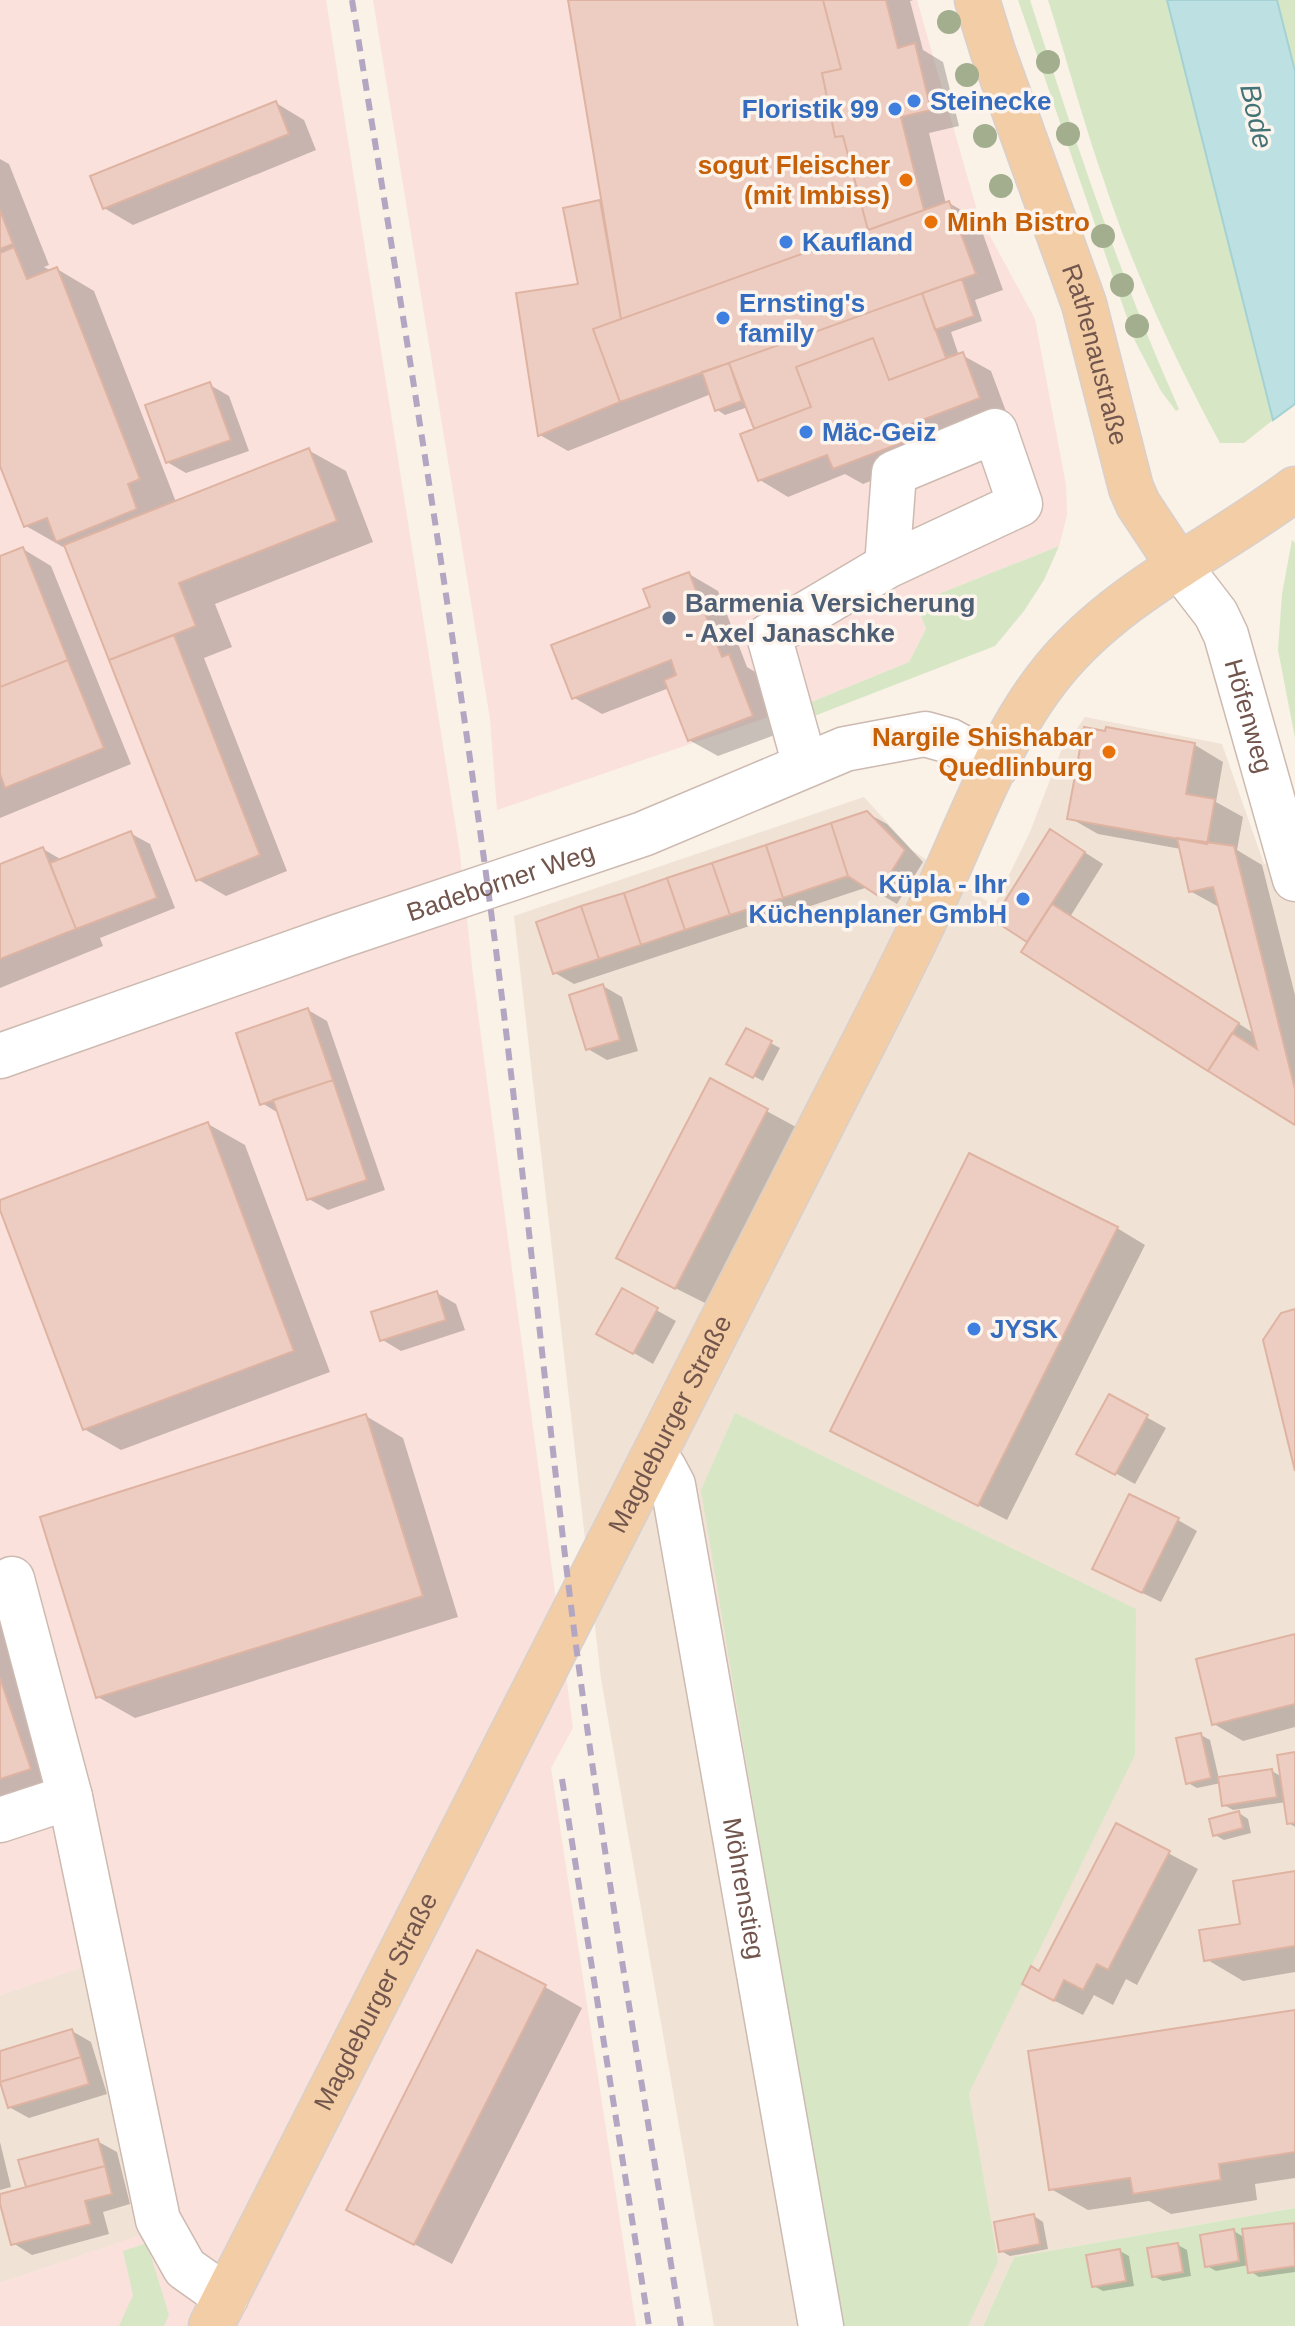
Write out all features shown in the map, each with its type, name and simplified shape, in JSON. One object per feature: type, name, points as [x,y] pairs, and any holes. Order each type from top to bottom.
[{"type":"main road","name":"Rathenaustraße","points":[[977,0],[1084,304],[1131,488],[1138,504],[1179,566]]},
{"type":"main road","name":"Magdeburger Straße","points":[[218,2312],[908,954],[1018,720],[1065,656],[1134,596],[1285,496]]},
{"type":"street","points":[[805,765],[769,636],[887,566]]},
{"type":"street","name":"Höfenweg","points":[[1179,566],[1216,614],[1226,635],[1295,879]]},
{"type":"street","name":"Badeborner Weg","points":[[0,1056],[340,936],[643,834],[845,749],[925,734],[950,741],[996,766]]},
{"type":"street","name":"Möhrenstieg","points":[[652,1459],[664,1468],[673,1485],[821,2326]]},
{"type":"street","points":[[12,1579],[70,1797],[158,2220],[185,2268],[218,2312]]},
{"type":"street","points":[[0,1820],[70,1797]]},
{"type":"shaded area","points":[[0,0],[326,0],[460,854],[473,976],[573,1728],[551,1768],[636,2326],[0,2326],[0,2283],[179,2222],[123,1954],[0,1995]]},
{"type":"shaded area","points":[[373,0],[917,0],[978,214],[1035,319],[1066,485],[1067,515],[1059,546],[916,603],[926,629],[909,662],[804,705],[497,810],[490,719]]},
{"type":"shaded area","points":[[1085,717],[1222,744],[1264,864],[1295,856],[1295,2208],[1014,2257],[983,2326],[714,2326],[601,1679],[514,916],[864,797],[912,850],[994,906],[1030,832],[1061,751]]},
{"type":"shaded area","points":[[123,1953],[180,2222],[0,2283],[0,1995]]},
{"type":"green space","points":[[1018,0],[1030,0],[1099,207],[1179,409],[1176,411],[1161,391],[1135,341]]},
{"type":"green space","points":[[1048,0],[1167,0],[1273,420],[1244,443],[1220,443],[1156,315],[1104,181]]},
{"type":"green space","points":[[1277,0],[1295,0],[1295,71]]},
{"type":"green space","points":[[1292,540],[1295,543],[1295,738],[1278,650],[1282,594]]},
{"type":"green space","points":[[1059,546],[1044,580],[1024,611],[995,646],[809,718],[804,705],[909,662],[926,629],[916,603]]},
{"type":"green space","points":[[735,1413],[1136,1609],[1135,1755],[969,2093],[998,2262],[968,2326],[840,2326],[701,1490]]},
{"type":"green space","points":[[1295,2208],[1295,2326],[983,2326],[1014,2257]]},
{"type":"green space","points":[[147,2243],[169,2315],[164,2326],[119,2326],[133,2295],[123,2251]]},
{"type":"water","name":"Bode","points":[[1167,0],[1277,0],[1295,71],[1295,404],[1273,420]]},
{"type":"building","name":"Kaufland","points":[[568,0],[886,0],[898,48],[915,43],[931,110],[901,117],[924,210],[949,201],[976,274],[922,293],[946,358],[963,352],[980,398],[904,427],[909,440],[833,469],[827,455],[758,481],[740,434],[754,429],[729,363],[620,402],[593,329],[621,319]]},
{"type":"building","points":[[823,0],[886,0],[898,48],[915,43],[931,110],[901,117],[924,210],[868,230],[843,136],[835,137],[822,73],[841,69]]},
{"type":"building","points":[[276,101],[289,134],[103,209],[90,176]]},
{"type":"building","points":[[600,200],[621,319],[593,329],[620,402],[538,436],[516,293],[578,284],[563,208]]},
{"type":"building","points":[[949,201],[976,274],[620,402],[593,329]]},
{"type":"building","points":[[0,210],[13,244],[0,249]]},
{"type":"building","points":[[14,247],[27,279],[57,267],[140,479],[128,484],[137,509],[56,542],[47,518],[24,527],[0,466],[0,253]]},
{"type":"building","points":[[962,279],[974,316],[935,330],[922,293]]},
{"type":"building","points":[[873,338],[889,380],[963,352],[980,398],[904,427],[909,440],[833,469],[827,455],[758,481],[740,434],[811,407],[796,367]]},
{"type":"building","points":[[729,363],[742,401],[715,411],[702,372]]},
{"type":"building","points":[[210,382],[231,440],[166,463],[145,405]]},
{"type":"building","points":[[309,448],[337,521],[179,583],[196,626],[109,660],[64,545]]},
{"type":"building","points":[[23,547],[68,660],[0,687],[0,556]]},
{"type":"building","points":[[689,572],[722,657],[729,654],[753,716],[688,741],[664,680],[676,675],[671,660],[572,699],[551,645],[650,607],[643,589]]},
{"type":"building","points":[[174,635],[260,855],[196,881],[109,660]]},
{"type":"building","points":[[68,660],[104,748],[5,788],[0,774],[0,687]]},
{"type":"building","points":[[1084,727],[1105,731],[1106,727],[1195,743],[1186,794],[1215,799],[1207,844],[1067,819]]},
{"type":"building","points":[[867,811],[905,850],[877,895],[848,876],[831,823]]},
{"type":"building","points":[[831,823],[848,876],[783,898],[766,845]]},
{"type":"building","points":[[1050,829],[1085,852],[1027,942],[993,920]]},
{"type":"building","points":[[131,831],[157,898],[76,929],[50,863]]},
{"type":"building","points":[[1177,838],[1234,846],[1295,1089],[1295,1125],[1208,1071],[1232,1033],[1257,1049],[1213,887],[1189,892]]},
{"type":"building","points":[[766,845],[783,898],[730,915],[712,863]]},
{"type":"building","points":[[43,847],[76,929],[0,959],[0,864]]},
{"type":"building","points":[[712,863],[730,915],[685,930],[667,878]]},
{"type":"building","points":[[667,878],[685,930],[641,945],[624,893]]},
{"type":"building","points":[[624,893],[641,945],[599,959],[581,906]]},
{"type":"building","points":[[1052,904],[1239,1023],[1208,1071],[1021,952]]},
{"type":"building","points":[[581,906],[599,959],[553,974],[536,922]]},
{"type":"building","points":[[603,984],[620,1040],[586,1050],[569,995]]},
{"type":"building","points":[[308,1008],[333,1080],[260,1105],[236,1033]]},
{"type":"building","points":[[746,1028],[772,1041],[753,1078],[726,1064]]},
{"type":"building","points":[[710,1078],[768,1109],[675,1289],[616,1258]]},
{"type":"building","points":[[333,1080],[367,1180],[307,1200],[273,1100]]},
{"type":"building","points":[[208,1122],[294,1351],[83,1430],[0,1210],[0,1200]]},
{"type":"building","name":"JYSK","points":[[969,1153],[1118,1227],[978,1506],[830,1431]]},
{"type":"building","points":[[622,1288],[658,1308],[633,1354],[596,1334]]},
{"type":"building","points":[[437,1291],[446,1320],[380,1341],[371,1312]]},
{"type":"building","points":[[1295,1309],[1295,1471],[1263,1340],[1281,1313]]},
{"type":"building","points":[[1109,1394],[1148,1415],[1115,1475],[1076,1454]]},
{"type":"building","points":[[366,1414],[423,1596],[96,1698],[40,1517]]},
{"type":"building","points":[[1129,1494],[1179,1518],[1142,1593],[1092,1569]]},
{"type":"building","points":[[1295,1634],[1295,1704],[1212,1725],[1196,1659]]},
{"type":"building","points":[[0,1678],[31,1769],[0,1779]]},
{"type":"building","points":[[1201,1733],[1211,1778],[1186,1784],[1176,1738]]},
{"type":"building","points":[[1295,1752],[1295,1823],[1287,1824],[1277,1755]]},
{"type":"building","points":[[1272,1769],[1277,1797],[1222,1806],[1218,1777]]},
{"type":"building","points":[[1239,1811],[1243,1828],[1213,1836],[1209,1819]]},
{"type":"building","points":[[1116,1823],[1170,1851],[1108,1970],[1097,1964],[1083,1990],[1064,1980],[1054,2001],[1022,1984],[1031,1966],[1039,1971]]},
{"type":"building","points":[[1295,1871],[1295,1946],[1204,1961],[1199,1930],[1240,1924],[1233,1881]]},
{"type":"building","points":[[477,1950],[546,1985],[414,2245],[346,2210]]},
{"type":"building","points":[[1295,2010],[1295,2152],[1219,2164],[1221,2180],[1133,2194],[1130,2178],[1049,2190],[1028,2051]]},
{"type":"building","points":[[72,2029],[81,2057],[0,2082],[0,2051]]},
{"type":"building","points":[[81,2057],[89,2084],[8,2108],[0,2082]]},
{"type":"building","points":[[98,2139],[105,2166],[26,2187],[18,2160]]},
{"type":"building","points":[[105,2166],[112,2194],[85,2201],[91,2224],[11,2245],[0,2194]]},
{"type":"building","points":[[1034,2214],[1040,2244],[999,2252],[994,2222]]},
{"type":"building","points":[[1294,2223],[1295,2266],[1248,2273],[1242,2229]]},
{"type":"building","points":[[1234,2229],[1239,2261],[1205,2267],[1200,2235]]},
{"type":"building","points":[[1178,2243],[1183,2272],[1152,2277],[1147,2248]]},
{"type":"building","points":[[1120,2249],[1126,2281],[1092,2287],[1086,2255]]},
{"type":"railway","points":[[352,0],[468,745],[496,947],[584,1703],[681,2326]]},
{"type":"railway","points":[[562,1779],[649,2326]]},
{"type":"place","name":"Steinecke","points":[[914,101]]},
{"type":"place","name":"Floristik 99","points":[[895,109]]},
{"type":"place","name":"sogut Fleischer (mit Imbiss)","points":[[906,180]]},
{"type":"place","name":"Minh Bistro","points":[[931,222]]},
{"type":"place","name":"Kaufland","points":[[786,242]]},
{"type":"place","name":"Ernsting's family","points":[[723,318]]},
{"type":"place","name":"Mäc-Geiz","points":[[806,432]]},
{"type":"place","name":"Barmenia Versicherung - Axel Janaschke","points":[[669,618]]},
{"type":"place","name":"Nargile Shishabar Quedlinburg","points":[[1109,752]]},
{"type":"place","name":"Küpla - Ihr Küchenplaner GmbH","points":[[1023,899]]},
{"type":"place","name":"JYSK","points":[[974,1329]]}]
